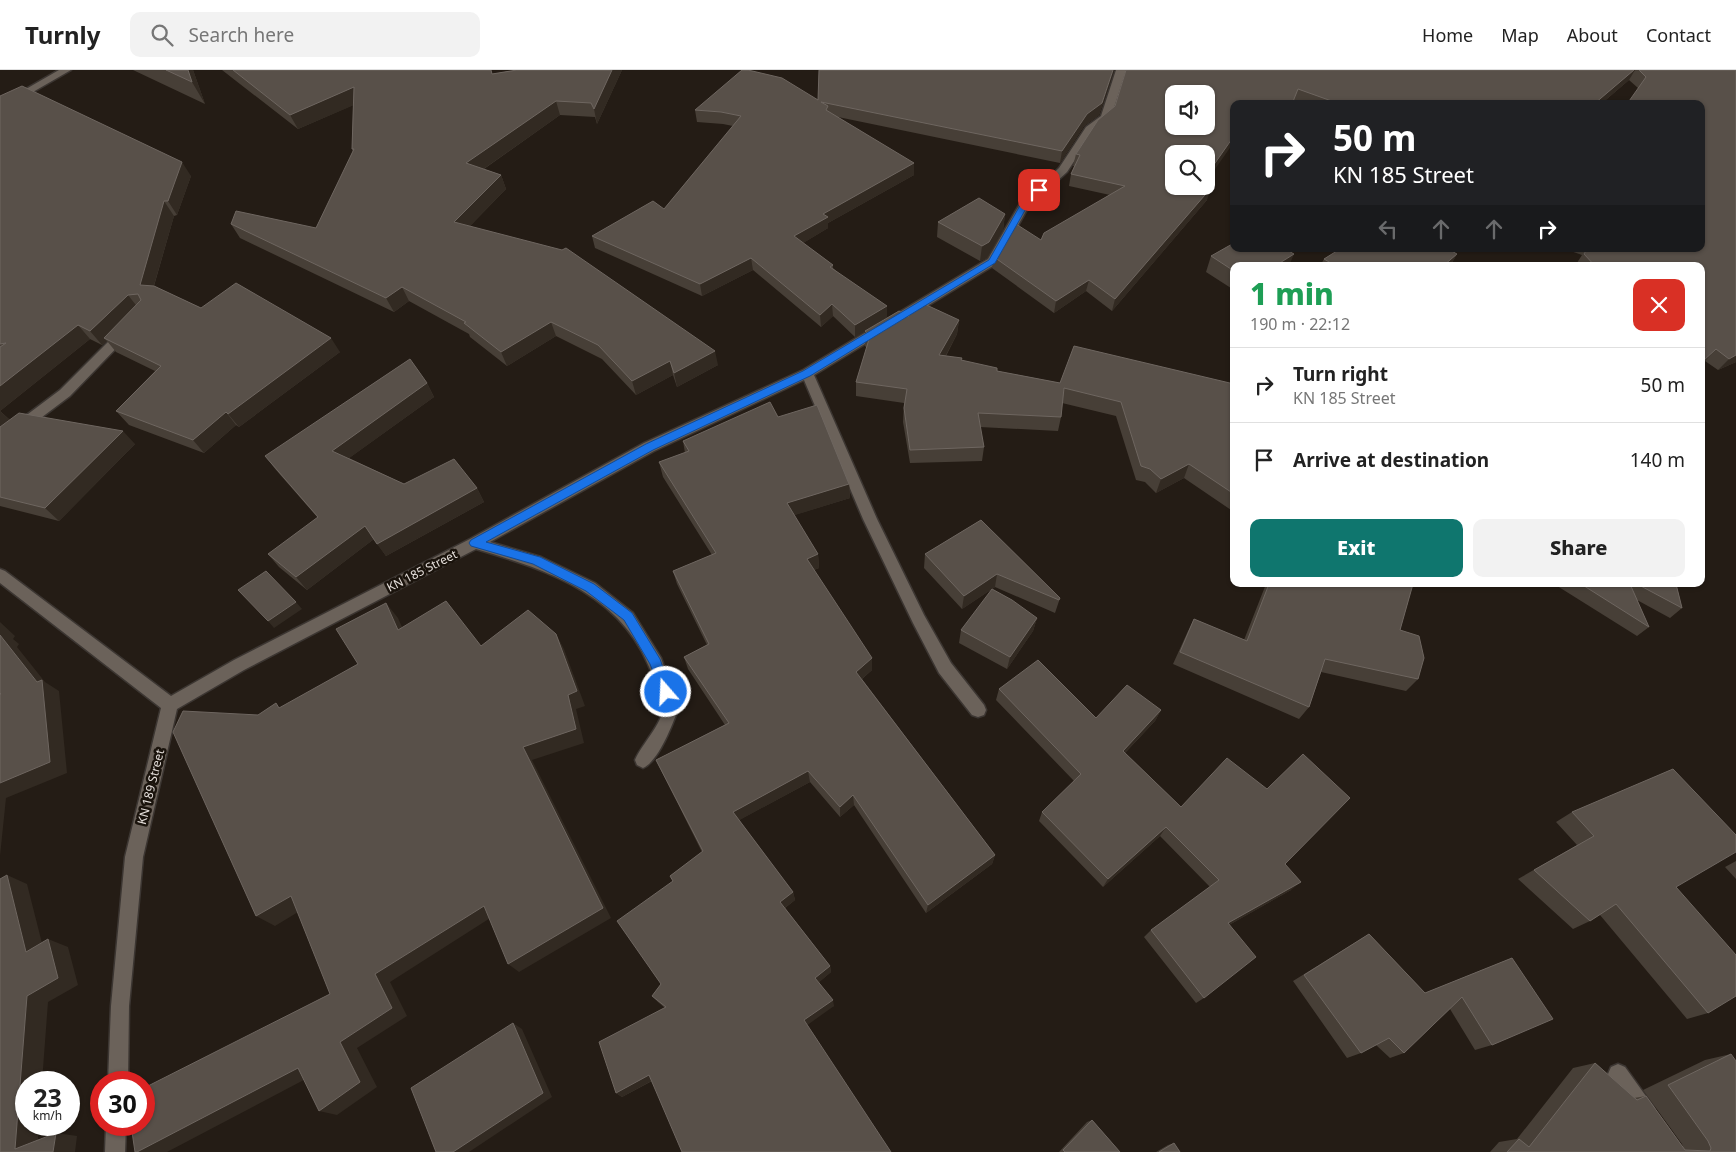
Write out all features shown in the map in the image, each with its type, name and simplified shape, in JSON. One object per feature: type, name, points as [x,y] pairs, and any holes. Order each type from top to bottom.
[{"type":"street","points":[[0,108],[66,70]]},
{"type":"street","name":"KN 185 Street","points":[[170,705],[240,665],[475,543],[649,447],[806,373],[992,261],[1029,197],[1048,184],[1063,170],[1090,129],[1106,117],[1121,70]]},
{"type":"street","points":[[0,442],[65,393],[130,326]]},
{"type":"street","points":[[806,373],[870,519],[918,619],[945,668],[978,710]]},
{"type":"street","points":[[475,543],[536,561],[590,587],[628,617],[656,662],[671,707],[663,729],[642,760]]},
{"type":"street","points":[[0,575],[170,705]]},
{"type":"street","name":"KN 189 Street","points":[[118,1071],[120,1006],[134,857],[170,705]]},
{"type":"street","points":[[1618,1074],[1656,1128]]},
{"type":"street","points":[[115,1152],[116,1136]]},
{"type":"building","points":[[166,70],[188,70],[192,82]]},
{"type":"building","points":[[233,70],[491,70],[492,74],[517,70],[612,70],[594,109],[591,103],[556,101],[466,163],[501,175],[454,222],[562,250],[566,248],[715,351],[674,373],[670,361],[632,381],[598,345],[551,322],[501,352],[464,323],[466,322],[402,287],[386,298],[231,224],[236,211],[316,228],[354,149],[352,149],[354,87],[290,115]]},
{"type":"building","points":[[742,70],[782,78],[818,100],[819,70],[1113,70],[1102,103],[1087,114],[1062,151],[821,102],[828,106],[826,110],[914,163],[823,214],[828,217],[794,236],[833,265],[830,267],[887,306],[855,325],[832,304],[820,315],[751,258],[700,284],[592,236],[653,201],[664,209],[741,116],[695,110]]},
{"type":"building","points":[[1126,70],[1634,70],[1599,100],[1329,100],[1298,89],[1294,100],[1230,100],[1230,142],[1215,163],[1215,145],[1165,145],[1165,195],[1205,195],[1115,299],[1089,280],[1056,301],[994,257],[999,253],[1016,224],[1041,240],[1044,233],[1125,186],[1071,174],[1080,155],[1076,154],[1098,120],[1115,106]]},
{"type":"building","points":[[1639,70],[1736,70],[1736,355],[1729,359],[1716,349],[1705,359],[1705,262],[1591,262],[1584,254],[1585,252],[1705,252],[1705,100],[1630,100],[1646,77]]},
{"type":"building","points":[[22,86],[182,162],[168,201],[164,201],[140,285],[154,286],[201,308],[236,283],[331,338],[228,414],[226,412],[193,440],[116,411],[161,366],[104,338],[141,300],[138,294],[128,295],[90,331],[78,325],[0,386],[0,347],[6,343],[0,344],[0,96]]},
{"type":"building","points":[[979,198],[1005,214],[989,242],[982,246],[938,222]]},
{"type":"building","points":[[1230,245],[1230,252],[1290,252],[1294,254],[1281,262],[1230,262],[1230,268],[1211,256]]},
{"type":"building","points":[[1335,252],[1453,252],[1457,254],[1448,262],[1329,262],[1324,259]]},
{"type":"building","points":[[920,302],[959,320],[939,355],[962,358],[961,360],[997,368],[997,371],[1060,383],[1074,346],[1230,383],[1230,491],[1189,464],[1161,479],[1150,469],[1141,466],[1121,402],[1064,388],[1061,417],[978,413],[984,447],[910,450],[904,408],[907,389],[856,382],[870,336],[865,331],[899,311],[908,317]]},
{"type":"building","points":[[410,359],[427,383],[332,451],[404,484],[454,459],[477,488],[377,544],[365,526],[296,577],[268,554],[318,517],[265,456]]},
{"type":"building","points":[[770,402],[778,417],[817,405],[849,484],[787,503],[818,554],[807,559],[872,658],[856,672],[995,855],[928,905],[853,795],[840,807],[808,771],[733,812],[793,892],[780,902],[830,966],[815,978],[833,1000],[804,1020],[891,1152],[682,1152],[649,1075],[616,1093],[599,1042],[666,1007],[652,996],[661,984],[617,921],[673,881],[670,876],[703,851],[656,760],[729,723],[684,657],[709,644],[673,571],[716,553],[659,462],[689,451],[683,441]]},
{"type":"building","points":[[19,413],[123,431],[45,508],[0,497],[0,427]]},
{"type":"building","points":[[981,520],[1060,598],[1059,600],[997,574],[964,596],[925,554]]},
{"type":"building","points":[[266,571],[296,602],[268,621],[238,590]]},
{"type":"building","points":[[1268,587],[1412,587],[1400,630],[1419,636],[1424,658],[1418,679],[1325,659],[1309,707],[1180,652],[1194,619],[1247,641]]},
{"type":"building","points":[[1586,587],[1631,587],[1649,627]]},
{"type":"building","points":[[1643,587],[1677,587],[1682,608]]},
{"type":"building","points":[[992,589],[1012,600],[1037,618],[1010,657],[961,630]]},
{"type":"building","points":[[446,601],[481,646],[528,610],[556,634],[577,691],[568,695],[576,729],[523,747],[603,908],[508,964],[484,906],[375,974],[392,1008],[340,1042],[360,1082],[319,1111],[298,1068],[135,1152],[133,1136],[155,1136],[155,1082],[330,994],[291,896],[256,916],[173,732],[183,711],[258,715],[276,703],[279,708],[358,664],[336,629],[386,603],[398,630]]},
{"type":"building","points":[[0,635],[37,682],[42,680],[50,762],[0,783],[1,694]]},
{"type":"building","points":[[1038,660],[1096,718],[1127,685],[1161,710],[1123,751],[1181,807],[1227,758],[1267,789],[1303,754],[1350,798],[1285,864],[1301,882],[1228,923],[1256,957],[1204,998],[1151,930],[1219,880],[1166,827],[1108,879],[1042,812],[1081,774],[999,689]]},
{"type":"building","points":[[1673,769],[1736,835],[1736,852],[1676,887],[1736,955],[1736,996],[1708,1013],[1616,904],[1590,921],[1534,870],[1594,836],[1572,812]]},
{"type":"building","points":[[7,875],[26,952],[48,939],[58,978],[27,996],[21,1071],[15,1071],[15,1149],[48,1136],[56,1136],[53,1152],[0,1152],[0,879]]},
{"type":"building","points":[[1369,934],[1425,993],[1512,958],[1553,1019],[1492,1045],[1462,997],[1404,1053],[1389,1038],[1361,1053],[1304,975]]},
{"type":"building","points":[[513,1023],[543,1093],[453,1152],[436,1152],[411,1088]]},
{"type":"building","points":[[1731,1054],[1736,1061],[1736,1152],[1507,1152],[1519,1139],[1529,1147],[1595,1063],[1637,1100],[1646,1096],[1685,1150],[1710,1151],[1711,1148],[1708,1141],[1668,1085]]},
{"type":"building","points":[[1092,1120],[1120,1152],[1065,1152],[1063,1150]]},
{"type":"building","points":[[1174,1143],[1180,1152],[1159,1152]]},
{"type":"route","points":[[666,692],[656,662],[628,617],[590,587],[536,561],[475,543],[649,447],[806,373],[992,261],[1029,197],[1039,190]]}]
